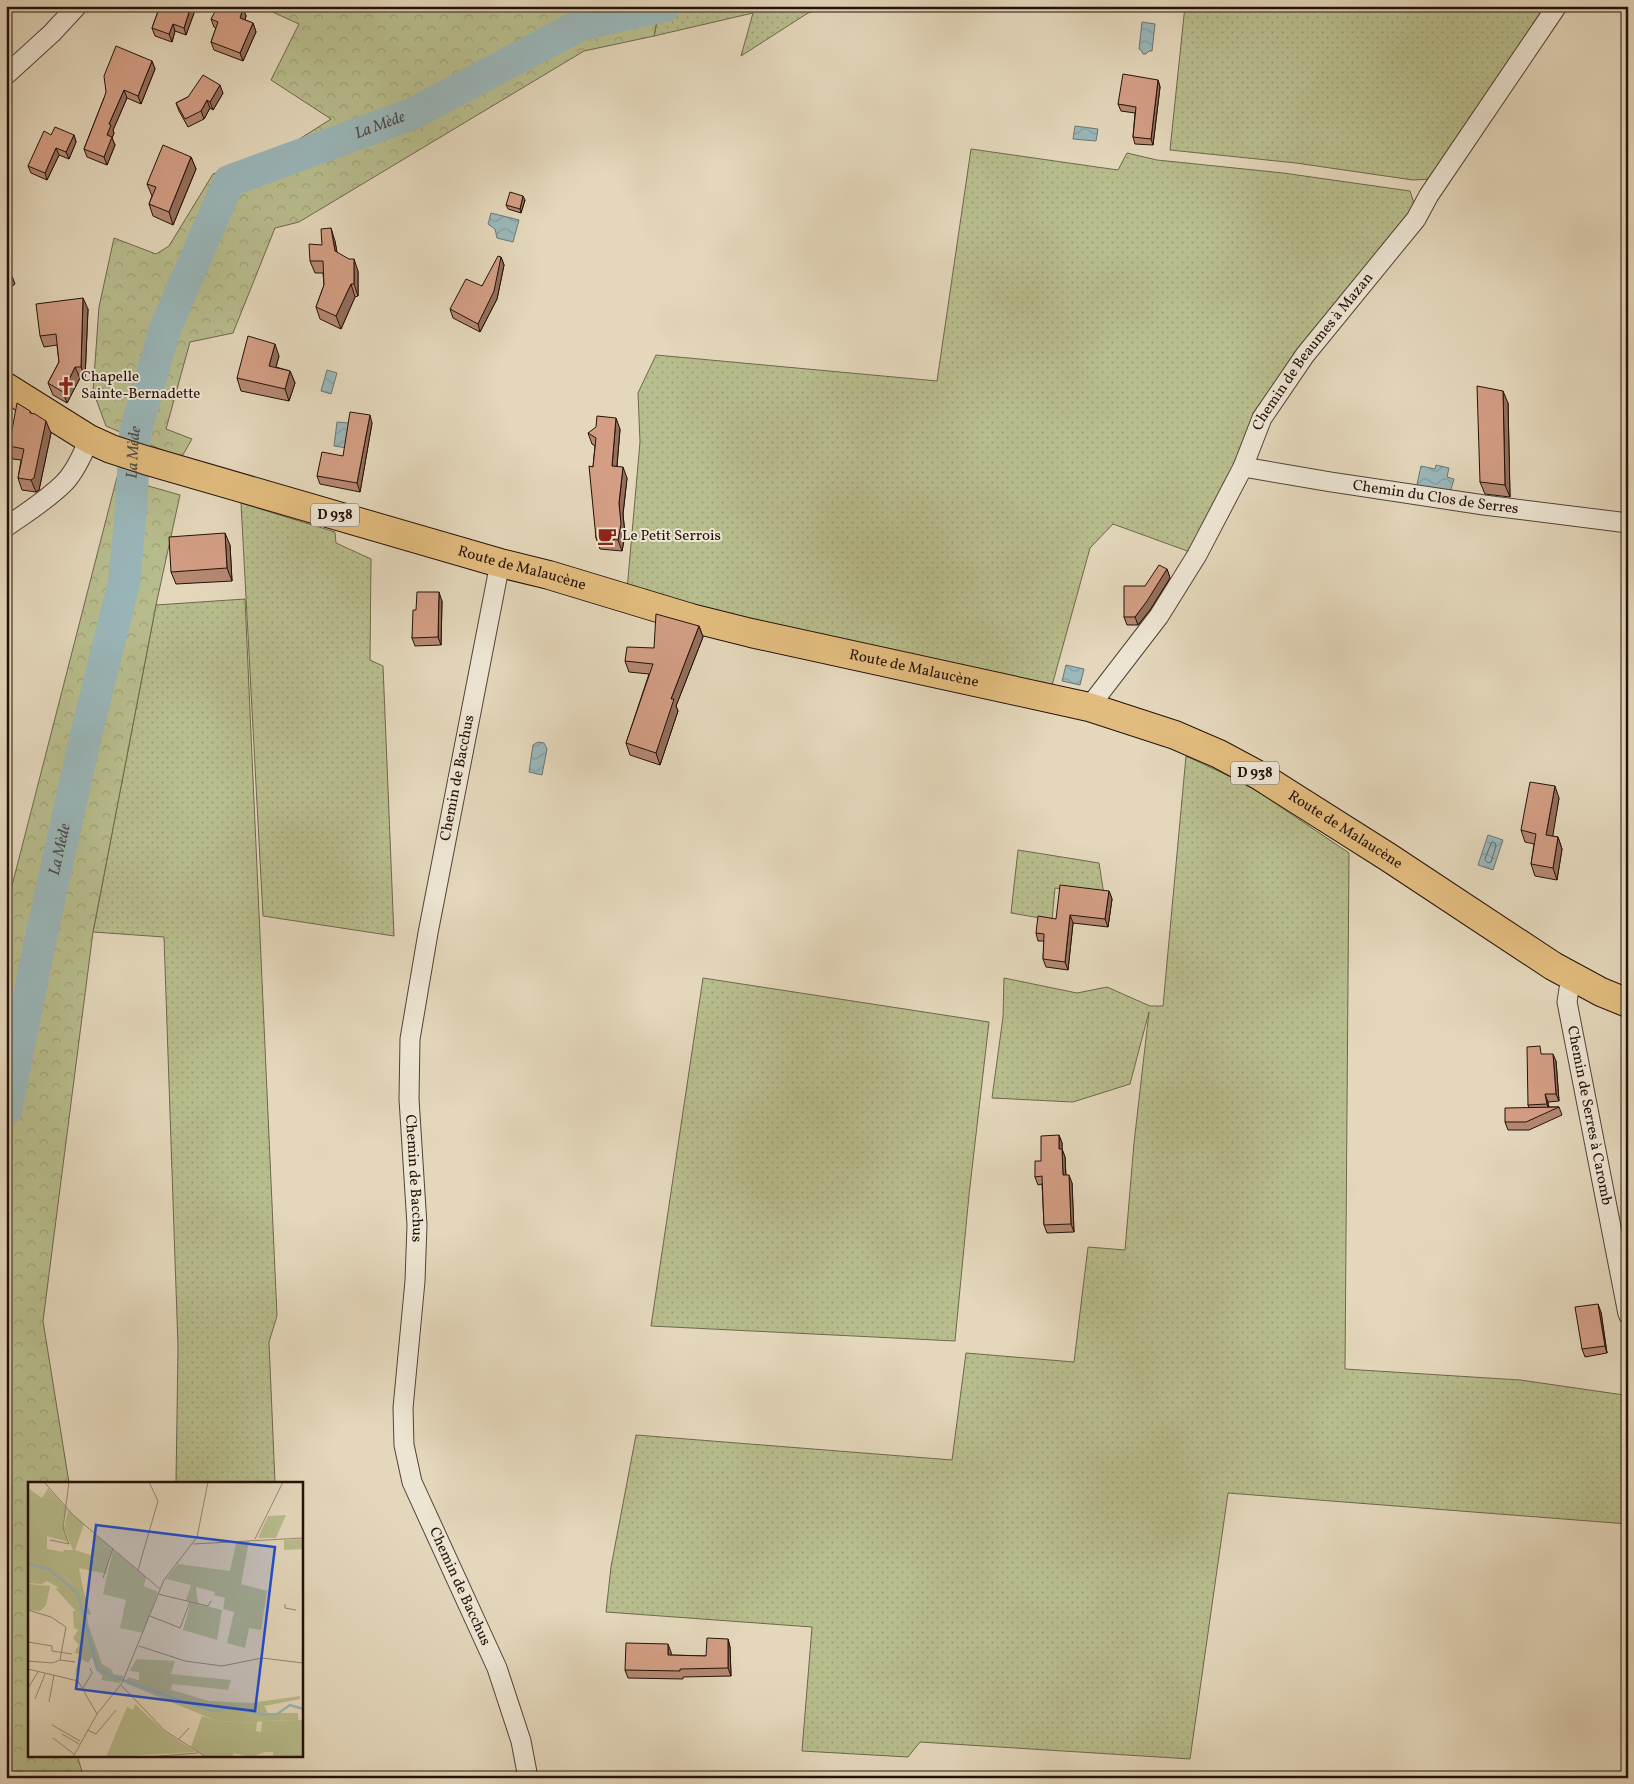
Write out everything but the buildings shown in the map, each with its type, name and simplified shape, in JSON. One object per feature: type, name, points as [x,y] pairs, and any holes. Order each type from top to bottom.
[{"type":"main road","name":"D 938","points":[[6,386],[100,444]]},
{"type":"main road","name":"Route de Malaucène","points":[[100,444],[145,460],[500,563],[549,575],[691,618],[751,633],[1090,707],[1175,735],[1219,754],[1260,776],[1388,857],[1512,940],[1571,976],[1601,992],[1628,1003]]},
{"type":"street","points":[[6,75],[52,33],[77,6]]},
{"type":"street","name":"Chemin de Beaumes à Mazan","points":[[1090,707],[1159,616],[1197,555],[1243,467],[1262,418],[1305,356],[1416,219],[1429,195],[1557,6]]},
{"type":"street","points":[[6,526],[44,500],[64,482],[81,456],[100,444]]},
{"type":"street","name":"Chemin du Clos de Serres","points":[[1243,467],[1484,505],[1628,522]]},
{"type":"street","name":"Chemin de Bacchus","points":[[500,563],[428,933],[410,1038],[409,1099],[417,1225],[416,1281],[403,1408],[404,1445],[412,1482],[497,1668],[520,1741],[528,1778]]},
{"type":"street","name":"Chemin de Serres à Caromb","points":[[1571,976],[1567,1002],[1628,1314]]},
{"type":"green space","points":[[259,6],[660,6],[654,36],[584,51],[299,222],[275,228],[233,333],[190,342],[166,429],[192,439],[181,458],[106,426],[93,391],[99,307],[114,238],[156,254],[169,246],[213,174],[282,150],[331,119],[271,80],[299,24]]},
{"type":"green space","points":[[660,6],[834,6],[808,13],[741,56],[753,13],[654,36]]},
{"type":"green space","points":[[1185,6],[1517,6],[1542,10],[1432,179],[1413,180],[1296,163],[1170,150]]},
{"type":"green space","points":[[971,149],[1118,170],[1127,153],[1157,160],[1283,173],[1410,191],[1414,203],[1409,216],[1237,464],[1190,552],[1113,524],[1090,548],[1051,689],[722,618],[627,590],[640,442],[638,393],[656,355],[937,381]]},
{"type":"green space","points":[[117,477],[180,495],[156,605],[93,932],[43,1321],[69,1482],[28,1482],[28,1756],[77,1756],[84,1778],[6,1778],[6,909]]},
{"type":"green space","points":[[241,503],[335,532],[336,543],[371,559],[370,660],[383,666],[394,936],[263,916]]},
{"type":"green space","points":[[245,599],[277,1316],[269,1342],[275,1482],[176,1482],[178,1347],[164,937],[93,932],[156,605]]},
{"type":"green space","points":[[1186,756],[1248,785],[1349,853],[1345,1369],[1520,1380],[1624,1395],[1628,1415],[1628,1524],[1228,1493],[1190,1759],[920,1742],[908,1757],[802,1751],[812,1627],[606,1612],[611,1567],[636,1435],[952,1460],[966,1353],[1074,1362],[1088,1247],[1125,1250],[1134,1143],[1149,1012],[1130,1084],[1073,1102],[992,1098],[1003,1017],[1004,978],[1077,993],[1107,987],[1150,1006],[1163,1006]]},
{"type":"green space","points":[[1018,850],[1099,863],[1104,895],[1055,888],[1052,920],[1011,913]]},
{"type":"green space","points":[[703,978],[989,1022],[969,1195],[955,1341],[651,1326]]},
{"type":"water","points":[[1142,22],[1155,24],[1152,51],[1146,54],[1143,54],[1139,49]]},
{"type":"water","points":[[1075,126],[1098,129],[1096,141],[1073,139]]},
{"type":"water","points":[[491,213],[519,220],[513,242],[497,238],[495,229],[488,224]]},
{"type":"water","points":[[327,370],[337,373],[331,394],[321,391]]},
{"type":"water","points":[[337,422],[349,423],[347,448],[334,446]]},
{"type":"water","points":[[1436,465],[1449,468],[1447,477],[1454,479],[1450,493],[1416,489],[1421,466],[1435,469]]},
{"type":"water","points":[[1066,665],[1084,669],[1080,685],[1062,681]]},
{"type":"water","points":[[538,742],[544,743],[547,749],[542,775],[529,772],[533,745]]},
{"type":"water","points":[[1488,835],[1503,840],[1493,870],[1478,865]]},
{"type":"waterway","name":"La Mède","points":[[6,1110],[42,932],[85,739],[124,583],[131,510],[135,433],[165,329],[229,181],[412,114],[580,25],[665,6]]},
{"type":"place","name":"Chapelle Sainte-Bernadette","points":[[66,386]]},
{"type":"place","name":"Le Petit Serrois","points":[[607,536]]}]
